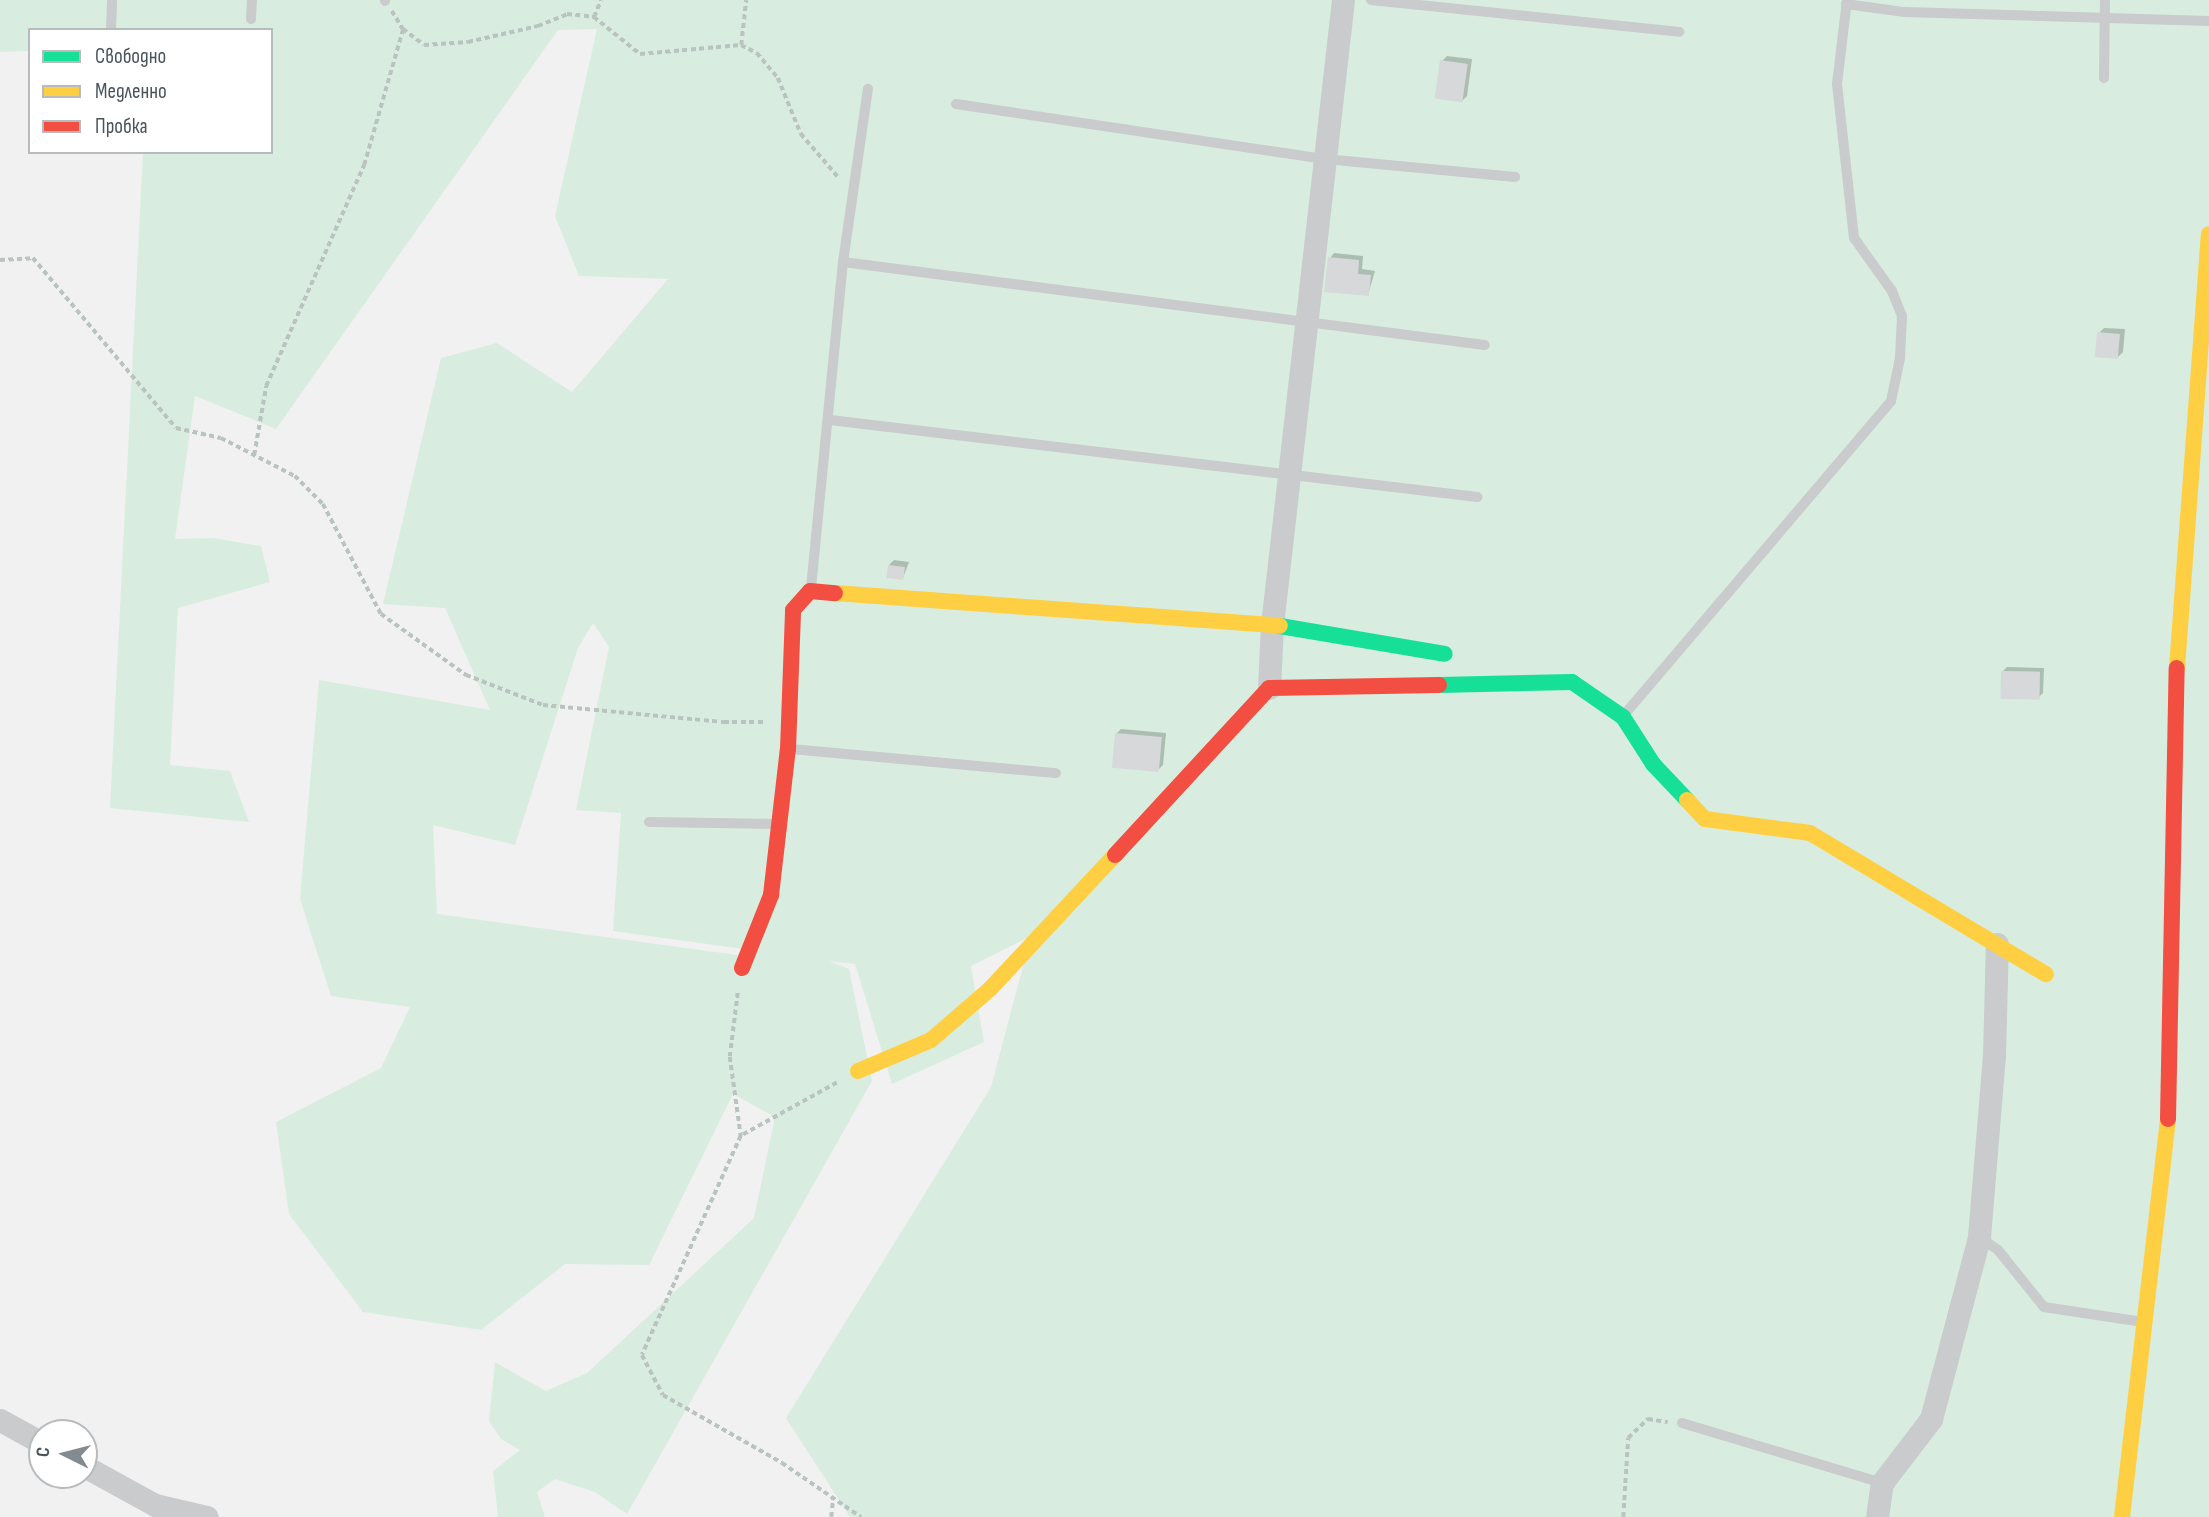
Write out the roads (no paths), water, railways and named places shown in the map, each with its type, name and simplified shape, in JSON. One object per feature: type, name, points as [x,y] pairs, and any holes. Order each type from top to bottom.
[{"type":"street","points":[[858,1071],[931,1040],[990,989],[1269,688],[1272,625],[1343,0]]},
{"type":"street","points":[[2122,1517],[2168,1125],[2173,725],[2209,234]]},
{"type":"street","points":[[742,968],[771,895],[788,749],[793,610],[810,591],[1272,625],[1445,654]]},
{"type":"street","points":[[1269,688],[1572,682],[1623,717],[1653,764],[1705,819],[1810,833],[2046,974]]},
{"type":"street","points":[[1877,1517],[1882,1483],[1931,1419],[1979,1237],[1994,1055],[1997,944]]},
{"type":"street","points":[[0,1420],[28,1435]]},
{"type":"street","points":[[98,1474],[155,1505],[207,1517]]},
{"type":"lane","points":[[111,28],[112,0]]},
{"type":"lane","points":[[251,19],[252,0]]},
{"type":"lane","points":[[1371,0],[1679,32]]},
{"type":"lane","points":[[2104,78],[2105,0]]},
{"type":"lane","points":[[1623,717],[1891,401],[1900,358],[1902,316],[1892,290],[1854,238],[1838,84],[1847,2],[1904,12],[2105,21],[2209,20]]},
{"type":"lane","points":[[810,591],[830,420],[843,262],[868,89]]},
{"type":"lane","points":[[956,104],[1325,159],[1515,177]]},
{"type":"lane","points":[[843,262],[1485,345]]},
{"type":"lane","points":[[830,420],[1290,471],[1477,497]]},
{"type":"lane","points":[[788,749],[1056,773]]},
{"type":"lane","points":[[649,822],[779,824]]},
{"type":"lane","points":[[1979,1237],[1998,1250],[2044,1307],[2143,1322]]},
{"type":"lane","points":[[1682,1423],[1882,1483]]}]
